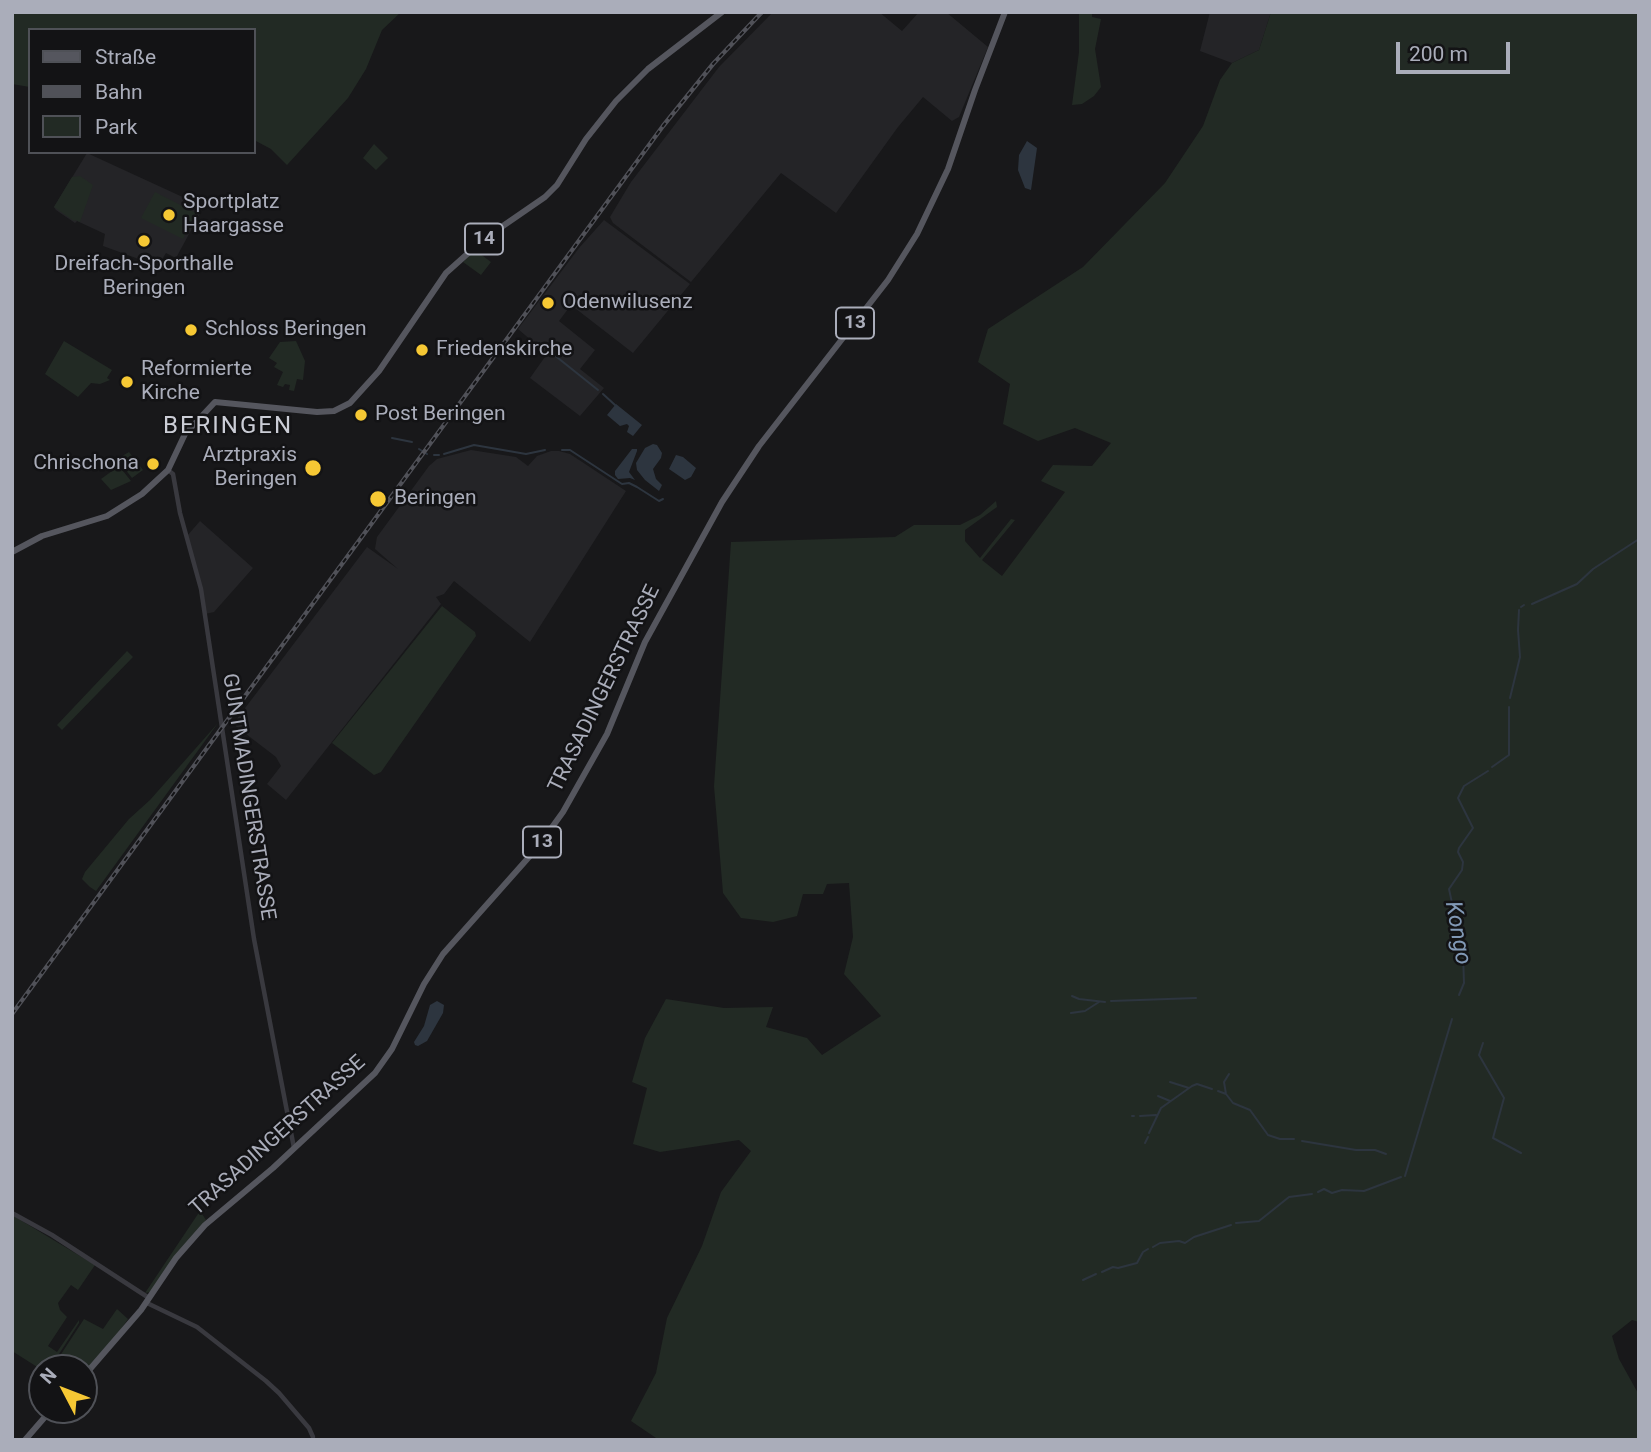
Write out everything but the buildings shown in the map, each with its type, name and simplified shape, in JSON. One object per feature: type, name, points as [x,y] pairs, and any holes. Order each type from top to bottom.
[{"type":"main road","name":"14","points":[[12,552],[42,536],[90,523],[113,513],[148,489],[168,470],[185,434],[218,401],[314,412],[338,409],[356,398],[377,373],[433,289],[449,270],[484,239],[545,197],[557,185],[586,139],[616,101],[648,69],[722,12]]},
{"type":"main road","name":"TRASADINGERSTRASSE","points":[[98,1360],[148,1301],[176,1258],[205,1225],[294,1149],[379,1069],[398,1039],[437,963],[537,848],[570,802],[607,734],[645,642],[722,502],[764,438],[888,280],[917,234],[948,169],[1005,12]]},
{"type":"main road","points":[[25,1440],[39,1424]]},
{"type":"street","name":"GUNTMADINGERSTRASSE","points":[[168,470],[173,474],[180,513],[201,589],[254,939],[294,1149]]},
{"type":"street","points":[[291,1131],[302,1141]]},
{"type":"street","points":[[12,1213],[52,1235],[148,1301],[197,1327],[279,1393],[305,1423],[313,1437]]},
{"type":"shaded area","points":[[773,12],[879,12],[902,31],[919,12],[946,12],[988,47],[959,117],[952,121],[923,97],[836,213],[781,173],[691,282],[613,223],[610,217],[631,182],[719,67]]},
{"type":"shaded area","points":[[1210,12],[1271,12],[1259,50],[1232,63],[1200,51]]},
{"type":"shaded area","points":[[1027,141],[1037,148],[1031,190],[1025,188],[1018,170],[1019,155]]},
{"type":"shaded area","points":[[86,154],[89,154],[200,205],[202,210],[176,258],[166,253],[156,269],[136,258],[103,246],[105,234],[77,221],[75,223],[54,207]]},
{"type":"shaded area","points":[[604,220],[690,284],[633,353],[571,305],[559,321],[595,350],[580,369],[604,388],[580,416],[530,378],[547,354],[518,329],[579,248]]},
{"type":"shaded area","points":[[616,404],[642,425],[633,436],[627,432],[627,424],[620,426],[607,415]]},
{"type":"shaded area","points":[[657,445],[662,453],[653,469],[656,479],[662,485],[659,491],[645,480],[637,470],[636,463],[645,448]]},
{"type":"shaded area","points":[[632,449],[637,451],[629,472],[635,480],[618,479],[615,471]]},
{"type":"shaded area","points":[[471,450],[516,457],[528,466],[537,456],[559,451],[570,454],[626,491],[530,642],[454,581],[444,594],[436,597],[441,604],[286,800],[267,784],[281,766],[276,757],[233,724],[367,547],[398,569],[375,549],[377,537],[429,466],[437,459]]},
{"type":"shaded area","points":[[676,455],[683,457],[696,468],[691,477],[685,480],[669,469]]},
{"type":"shaded area","points":[[200,521],[253,568],[214,612],[205,614],[187,536]]},
{"type":"shaded area","points":[[437,1001],[444,1005],[443,1013],[427,1041],[415,1045],[430,1005]]},
{"type":"green space","points":[[12,12],[401,12],[382,30],[366,69],[348,98],[287,165],[271,149],[256,141],[256,28],[28,28],[28,87],[12,84]]},
{"type":"green space","points":[[1079,12],[1092,12],[1092,17],[1101,19],[1095,49],[1101,87],[1082,104],[1072,105],[1079,52]]},
{"type":"green space","points":[[1271,12],[1639,12],[1639,1322],[1632,1320],[1612,1336],[1619,1359],[1639,1395],[1639,1440],[659,1440],[631,1421],[656,1373],[667,1318],[702,1246],[721,1192],[751,1151],[739,1140],[660,1152],[633,1144],[647,1088],[632,1082],[645,1038],[666,999],[724,1008],[773,1007],[766,1027],[807,1038],[822,1055],[881,1016],[844,974],[853,937],[849,883],[827,884],[823,894],[803,894],[797,916],[773,922],[741,918],[723,893],[714,786],[731,542],[895,537],[914,525],[960,525],[980,515],[996,501],[997,507],[965,530],[965,541],[980,558],[1011,519],[1015,520],[982,560],[1002,576],[1065,492],[1041,481],[1053,465],[1092,466],[1111,443],[1075,428],[1038,441],[1003,424],[1010,384],[978,362],[988,329],[1083,267],[1165,183],[1203,126],[1220,80],[1232,63],[1259,50]]},
{"type":"green space","points":[[374,144],[388,158],[376,170],[363,158]]},
{"type":"green space","points":[[80,176],[93,185],[80,222],[74,221],[54,207],[72,177]]},
{"type":"green space","name":"Sportplatz Haargasse","points":[[155,192],[196,213],[183,239],[141,218]]},
{"type":"green space","points":[[475,250],[491,262],[481,275],[463,262]]},
{"type":"green space","points":[[64,341],[112,370],[107,378],[110,380],[100,384],[91,383],[78,397],[45,374]]},
{"type":"green space","points":[[296,341],[305,361],[303,380],[297,379],[294,391],[289,390],[290,385],[277,385],[283,372],[274,367],[277,363],[269,358],[280,342]]},
{"type":"green space","points":[[129,452],[143,470],[132,478],[117,459]]},
{"type":"green space","points":[[119,466],[131,481],[111,490],[101,479]]},
{"type":"green space","points":[[442,606],[475,632],[476,636],[381,772],[374,775],[332,743]]},
{"type":"green space","points":[[127,651],[133,657],[62,730],[57,725]]},
{"type":"green space","points":[[218,723],[96,891],[90,887],[82,879],[85,872],[129,819],[150,800]]},
{"type":"green space","points":[[200,1211],[206,1220],[151,1292],[145,1293]]},
{"type":"green space","points":[[12,1215],[95,1265],[78,1290],[71,1285],[58,1303],[60,1310],[67,1317],[48,1346],[57,1352],[79,1320],[59,1354],[28,1354],[28,1361],[12,1351]]},
{"type":"green space","points":[[117,1309],[128,1319],[98,1357],[98,1354],[61,1354],[84,1319],[103,1329]]},
{"type":"waterway","points":[[538,342],[598,390]]},
{"type":"waterway","points":[[603,394],[615,405]]},
{"type":"waterway","points":[[392,438],[412,442]]},
{"type":"waterway","points":[[444,454],[474,445],[526,454],[545,450]]},
{"type":"waterway","points":[[419,449],[427,454]]},
{"type":"waterway","points":[[562,450],[570,450],[622,484],[629,483],[659,501],[663,499]]},
{"type":"waterway","points":[[434,455],[439,455]]},
{"type":"waterway","name":"Kongo","points":[[1532,604],[1577,584],[1593,569],[1639,539]]},
{"type":"waterway","name":"Kongo","points":[[1510,698],[1520,657],[1519,610]]},
{"type":"waterway","name":"Kongo","points":[[1492,767],[1509,755],[1509,707]]},
{"type":"waterway","name":"Kongo","points":[[1459,995],[1464,983],[1463,954],[1449,889],[1462,870],[1459,848],[1473,828],[1458,798],[1464,786],[1488,771]]},
{"type":"waterway","points":[[1072,996],[1105,1002]]},
{"type":"waterway","points":[[1111,1001],[1196,998]]},
{"type":"waterway","points":[[1071,1013],[1085,1011],[1099,1002]]},
{"type":"waterway","points":[[1405,1176],[1452,1019]]},
{"type":"waterway","points":[[1483,1043],[1479,1055],[1504,1098],[1493,1138],[1521,1153]]},
{"type":"waterway","points":[[1229,1074],[1224,1082],[1226,1094],[1233,1103],[1250,1110],[1268,1135],[1280,1139],[1294,1139]]},
{"type":"waterway","points":[[1170,1082],[1189,1088]]},
{"type":"waterway","points":[[1149,1133],[1161,1108],[1192,1086],[1197,1084],[1212,1089]]},
{"type":"waterway","points":[[1218,1091],[1226,1094]]},
{"type":"waterway","points":[[1158,1096],[1170,1101]]},
{"type":"waterway","points":[[1140,1116],[1156,1115]]},
{"type":"waterway","points":[[1145,1143],[1148,1137]]},
{"type":"waterway","points":[[1302,1141],[1356,1150],[1375,1150],[1386,1154]]},
{"type":"waterway","points":[[1318,1192],[1324,1189],[1332,1193],[1342,1190],[1364,1191],[1401,1177]]},
{"type":"waterway","points":[[1236,1223],[1259,1221],[1289,1197],[1312,1194]]},
{"type":"waterway","points":[[1153,1247],[1160,1243],[1185,1243],[1194,1237],[1231,1225]]},
{"type":"waterway","points":[[1102,1272],[1113,1267],[1137,1263],[1148,1249]]},
{"type":"waterway","points":[[1083,1280],[1096,1274]]},
{"type":"railway","points":[[12,1014],[663,126],[713,64],[762,12]]},
{"type":"place","name":"Sportplatz Haargasse","points":[[169,215]]},
{"type":"place","name":"Dreifach-Sporthalle Beringen","points":[[144,241]]},
{"type":"place","name":"Odenwilusenz","points":[[548,303]]},
{"type":"place","name":"Schloss Beringen","points":[[191,330]]},
{"type":"place","name":"Friedenskirche","points":[[422,350]]},
{"type":"place","name":"Reformierte Kirche","points":[[127,382]]},
{"type":"place","name":"Post Beringen","points":[[361,415]]},
{"type":"place","name":"Chrischona","points":[[153,464]]},
{"type":"place","name":"Arztpraxis Beringen","points":[[313,468]]},
{"type":"place","name":"Beringen","points":[[378,499]]},
{"type":"district","name":"BERINGEN","points":[[228,427]]}]
